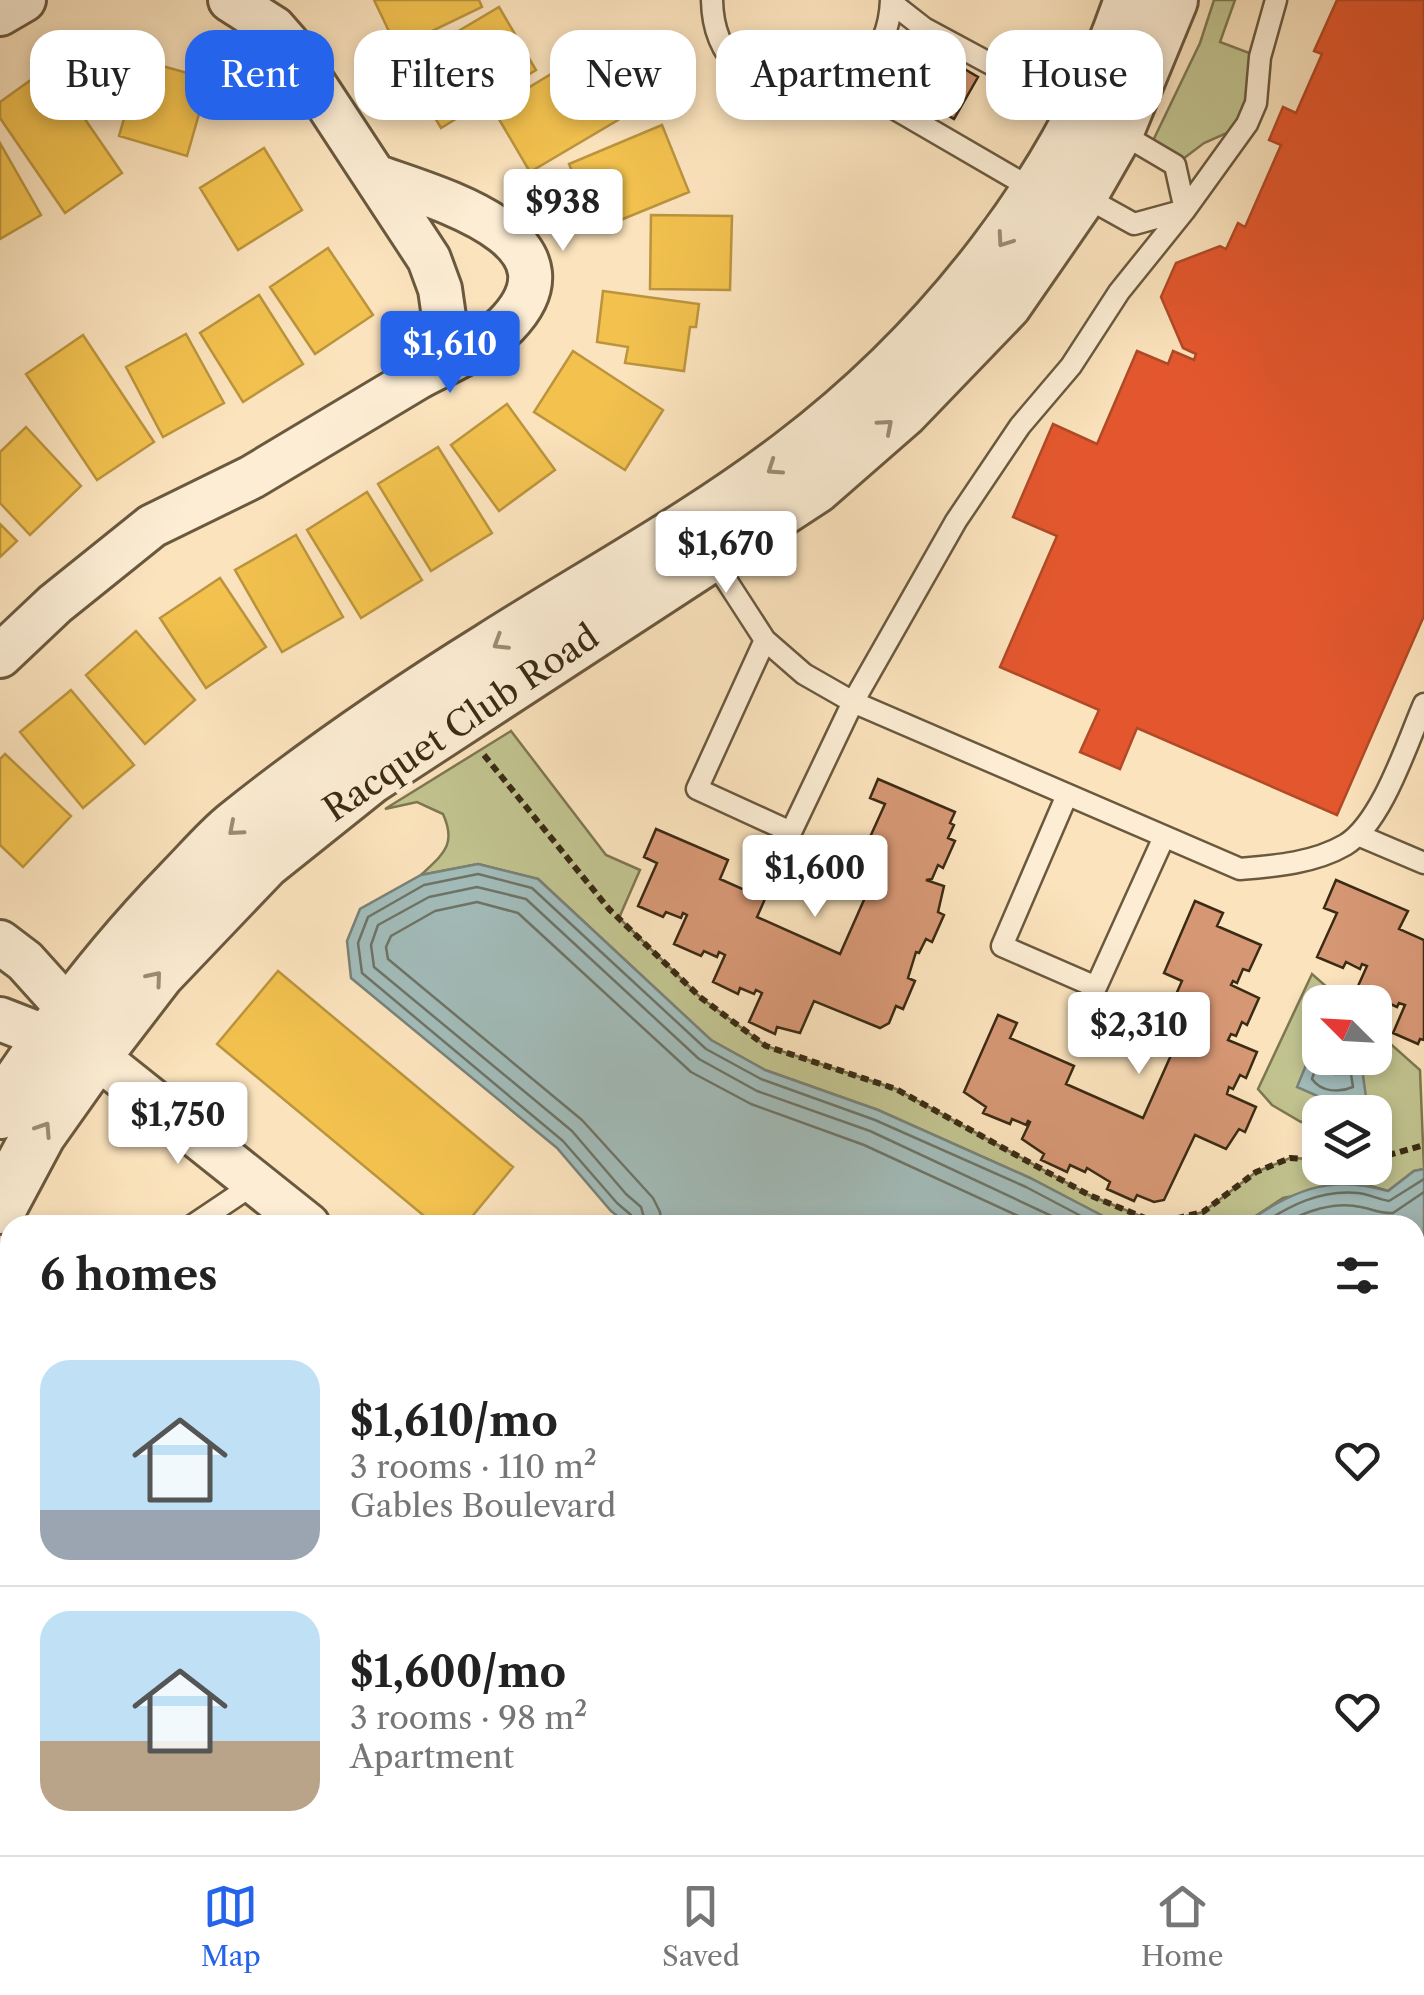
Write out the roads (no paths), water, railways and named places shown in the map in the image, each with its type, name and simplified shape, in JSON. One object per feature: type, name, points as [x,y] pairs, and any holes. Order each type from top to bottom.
[{"type":"street","points":[[0,14],[24,0]]},
{"type":"street","points":[[230,0],[274,28],[288,44],[429,259],[440,289],[444,317],[439,344],[419,378]]},
{"type":"street","name":"Racquet Club Road","points":[[1100,122],[1131,0]]},
{"type":"street","name":"Racquet Club Road","points":[[0,1112],[53,1031],[122,942],[234,829],[357,735],[699,541],[876,383],[1059,193],[1171,0]]},
{"type":"street","points":[[0,656],[55,604],[152,526],[252,477],[504,327],[525,295],[527,258],[519,244],[486,220],[376,176]]},
{"type":"street","points":[[0,942],[25,961],[53,1031],[296,1215]]},
{"type":"street","name":"Racquet Club Road","points":[[0,1207],[40,1134],[53,1031]]},
{"type":"lane","points":[[712,0],[716,31]]},
{"type":"lane","points":[[765,640],[696,789],[791,832],[853,702],[966,505],[1020,426],[1070,366],[1120,292],[1248,124],[1256,103],[1260,57],[1276,0]]},
{"type":"lane","points":[[887,30],[891,2],[924,28],[1175,164],[1186,210]]},
{"type":"lane","points":[[921,120],[1059,193],[1134,224],[1186,210]]},
{"type":"lane","points":[[699,541],[765,640],[804,674],[853,702],[1240,869],[1288,865],[1344,846],[1358,834],[1374,814],[1424,704]]},
{"type":"lane","points":[[1066,794],[1002,946],[1096,987],[1164,836]]},
{"type":"lane","points":[[1358,834],[1424,863]]},
{"type":"lane","points":[[208,1215],[257,1182]]},
{"type":"water","points":[[478,864],[538,879],[711,1040],[765,1070],[878,1110],[1030,1178],[1101,1215],[616,1215],[557,1148],[351,978],[347,941],[360,909],[421,875]]},
{"type":"water","points":[[1302,1075],[1363,1075],[1366,1095],[1315,1095],[1297,1087]]},
{"type":"water","points":[[1424,1169],[1424,1215],[1258,1215],[1294,1195],[1328,1185],[1388,1191],[1414,1171]]}]
